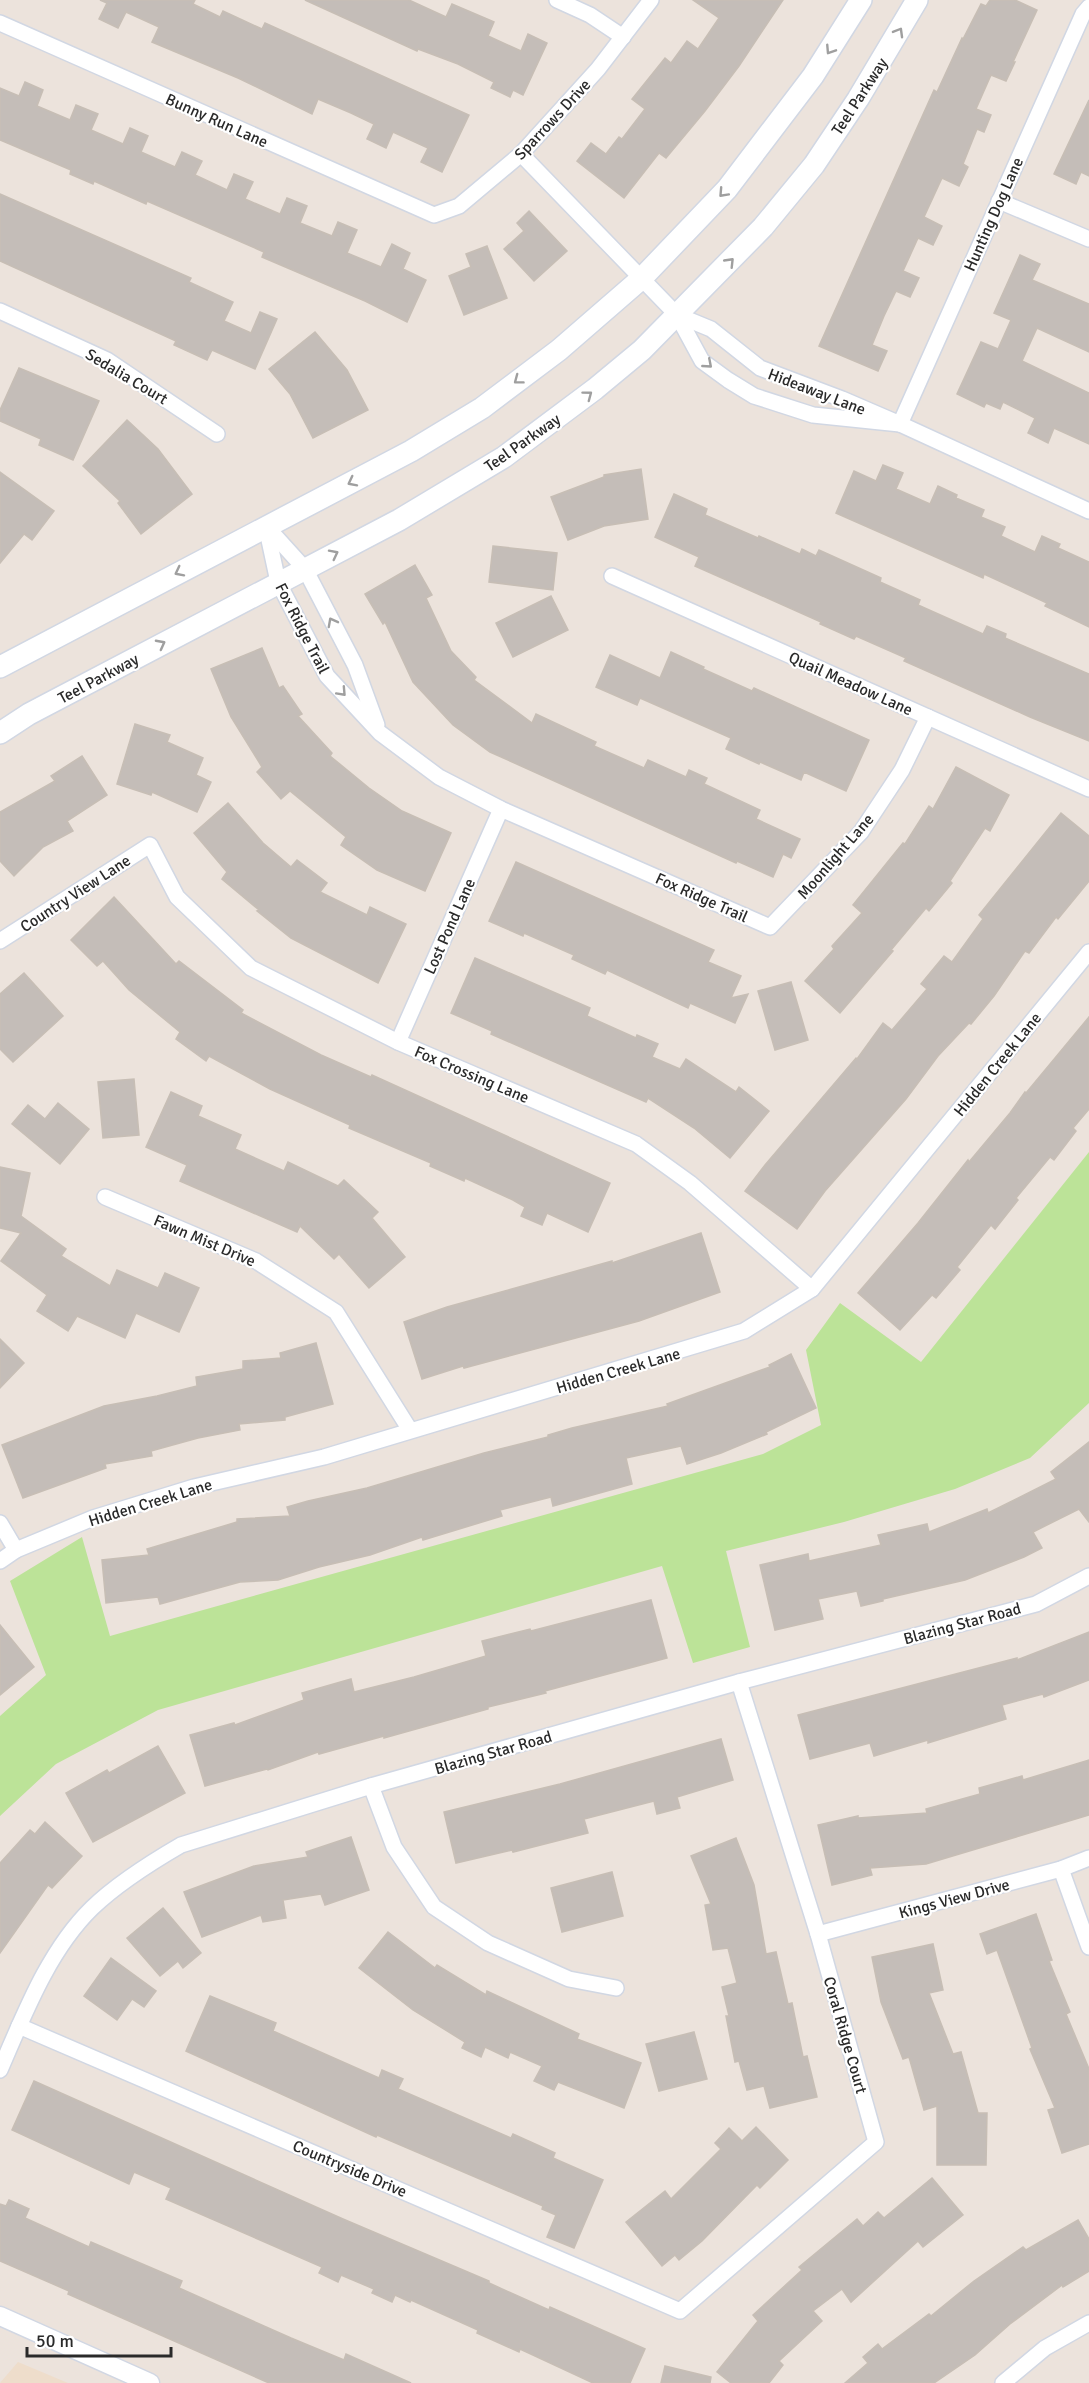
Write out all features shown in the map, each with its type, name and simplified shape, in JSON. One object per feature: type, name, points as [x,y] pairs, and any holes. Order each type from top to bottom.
[{"type":"main road","points":[[0,667],[411,451],[482,408],[559,350],[642,278],[727,189],[813,76],[861,0]]},
{"type":"main road","name":"Teel Parkway","points":[[0,733],[29,714],[399,520],[504,457],[610,376],[642,350],[677,315],[763,226],[814,165],[869,81],[917,0]]},
{"type":"street","points":[[557,0],[590,15],[623,37]]},
{"type":"street","name":"Sparrows Drive","points":[[434,215],[459,206],[521,154],[623,37],[651,0]]},
{"type":"street","name":"Hunting Dog Lane","points":[[900,424],[1083,14],[1089,7]]},
{"type":"street","name":"Bunny Run Lane","points":[[0,23],[434,215]]},
{"type":"street","name":"Hideaway Lane","points":[[521,154],[677,315],[702,361],[754,396],[813,415],[900,424]]},
{"type":"street","points":[[999,201],[1089,239]]},
{"type":"street","name":"Sedalia Court","points":[[0,312],[107,360],[217,434]]},
{"type":"street","name":"Hideaway Lane","points":[[677,315],[711,328],[760,368],[900,424],[1089,511]]},
{"type":"street","name":"Fox Ridge Trail","points":[[266,526],[305,569],[355,665],[380,733]]},
{"type":"street","name":"Fox Ridge Trail","points":[[266,526],[278,582],[327,675],[380,733],[439,777],[501,809],[770,927]]},
{"type":"street","name":"Quail Meadow Lane","points":[[612,576],[1089,789]]},
{"type":"street","name":"Moonlight Lane","points":[[770,927],[861,832],[902,770],[928,717]]},
{"type":"street","name":"Lost Pond Lane","points":[[398,1042],[501,809]]},
{"type":"street","name":"Fox Crossing Lane","points":[[150,845],[177,897],[251,968],[398,1042],[636,1144],[690,1183],[812,1289]]},
{"type":"street","name":"Country View Lane","points":[[0,942],[150,845]]},
{"type":"street","name":"Hidden Creek Lane","points":[[0,1561],[16,1550],[93,1518],[183,1490],[324,1458],[410,1430],[666,1356],[744,1330],[812,1289],[1089,952]]},
{"type":"street","name":"Fawn Mist Drive","points":[[105,1197],[256,1260],[336,1312],[410,1430]]},
{"type":"street","points":[[0,1523],[16,1550]]},
{"type":"street","name":"Blazing Star Road","points":[[0,2070],[44,1975],[68,1936],[92,1908],[154,1861],[181,1845],[371,1786],[739,1682],[1036,1604],[1089,1576]]},
{"type":"street","name":"Coral Ridge Court","points":[[680,2311],[876,2142],[818,1934],[739,1682]]},
{"type":"street","points":[[371,1786],[394,1847],[434,1908],[488,1943],[538,1966],[569,1979],[616,1988]]},
{"type":"street","name":"Kings View Drive","points":[[818,1934],[1061,1869],[1089,1858]]},
{"type":"street","points":[[1061,1869],[1089,1947]]},
{"type":"street","name":"Countryside Drive","points":[[19,2026],[680,2311]]},
{"type":"street","points":[[0,2316],[150,2383]]},
{"type":"street","points":[[1003,2383],[1045,2348],[1089,2323]]},
{"type":"shaded area","points":[[18,2362],[68,2383],[0,2383]]},
{"type":"green space","points":[[1089,1152],[1089,1403],[1030,1458],[955,1489],[844,1522],[726,1551],[750,1647],[693,1663],[662,1566],[158,1710],[56,1764],[0,1816],[0,1716],[46,1675],[10,1581],[82,1537],[110,1636],[763,1454],[821,1425],[806,1350],[840,1303],[921,1362]]},
{"type":"building","points":[[100,0],[195,0],[193,4],[220,17],[223,11],[262,29],[265,23],[469,115],[442,172],[421,162],[428,148],[393,132],[386,148],[367,139],[374,124],[318,99],[312,114],[238,78],[152,42],[159,27],[126,12],[118,28],[99,19],[107,3]]},
{"type":"building","points":[[305,0],[409,0],[446,17],[452,4],[494,22],[488,36],[521,51],[528,34],[547,43],[523,95],[513,90],[510,97],[491,88],[494,82],[458,64],[418,49],[417,51]]},
{"type":"building","points":[[693,0],[783,0],[739,66],[705,111],[666,158],[659,153],[624,198],[577,161],[591,143],[606,154],[619,137],[622,139],[645,109],[632,99],[665,58],[671,63],[687,41],[698,49],[719,18]]},
{"type":"building","points":[[990,0],[1015,0],[1037,10],[1006,81],[991,75],[976,109],[991,115],[984,132],[977,129],[963,164],[968,167],[959,186],[942,178],[924,217],[942,226],[933,245],[918,238],[903,271],[919,278],[910,297],[896,291],[884,316],[872,345],[887,351],[878,371],[819,346],[934,90],[937,92],[981,4],[986,6]]},
{"type":"building","points":[[25,82],[43,90],[37,106],[70,120],[76,105],[98,114],[91,130],[123,144],[130,128],[148,136],[141,152],[175,167],[182,152],[202,161],[195,175],[227,190],[234,174],[253,182],[245,199],[280,214],[287,198],[307,206],[300,223],[332,236],[338,222],[357,230],[347,253],[381,267],[392,244],[410,253],[403,269],[426,280],[407,322],[365,301],[262,257],[264,252],[147,201],[146,204],[94,181],[93,184],[70,174],[71,170],[0,140],[0,88],[19,96]]},
{"type":"building","points":[[1089,100],[1089,176],[1081,172],[1076,184],[1054,174]]},
{"type":"building","points":[[0,194],[191,278],[189,282],[233,302],[224,321],[251,333],[260,312],[277,319],[255,369],[212,350],[207,360],[174,345],[176,341],[0,261]]},
{"type":"building","points":[[529,211],[567,251],[534,281],[504,249],[524,231],[517,223]]},
{"type":"building","points":[[487,246],[507,298],[464,315],[449,276],[471,267],[466,254]]},
{"type":"building","points":[[1020,255],[1040,264],[1032,280],[1089,304],[1089,352],[1037,328],[1022,361],[1089,393],[1089,444],[1054,428],[1048,443],[1028,433],[1035,418],[1003,402],[1000,409],[986,403],[984,407],[957,394],[981,342],[998,349],[1011,320],[994,313]]},
{"type":"building","points":[[315,332],[347,370],[368,410],[313,438],[290,394],[269,369]]},
{"type":"building","points":[[19,368],[99,401],[73,460],[39,445],[41,439],[0,421],[0,410]]},
{"type":"building","points":[[127,420],[158,449],[192,494],[141,534],[118,503],[120,501],[83,466]]},
{"type":"building","points":[[883,465],[903,473],[896,489],[930,504],[938,486],[957,495],[956,498],[984,510],[981,517],[1005,527],[1001,536],[1035,552],[1042,536],[1060,544],[1058,548],[1089,562],[1089,627],[1045,606],[1047,603],[984,574],[983,578],[836,513],[854,471],[876,481]]},
{"type":"building","points":[[641,469],[648,519],[604,526],[568,540],[551,497],[604,477],[604,475]]},
{"type":"building","points":[[0,472],[54,511],[32,540],[24,534],[0,563]]},
{"type":"building","points":[[674,494],[707,509],[705,515],[758,538],[759,536],[800,554],[802,549],[816,556],[819,550],[881,578],[880,582],[920,600],[918,605],[983,634],[987,626],[1006,634],[1005,638],[1089,674],[1089,741],[904,661],[906,658],[856,636],[854,639],[820,624],[821,622],[695,566],[699,557],[655,537]]},
{"type":"building","points":[[493,546],[557,553],[553,590],[489,582]]},
{"type":"building","points":[[415,565],[432,595],[426,598],[451,651],[476,677],[474,680],[532,723],[536,714],[596,742],[594,746],[644,768],[648,760],[686,777],[689,770],[707,778],[704,784],[760,810],[756,819],[800,839],[791,858],[783,854],[773,877],[737,861],[736,863],[490,752],[453,725],[413,682],[385,622],[383,624],[365,594]]},
{"type":"building","points":[[551,596],[568,630],[513,657],[496,623]]},
{"type":"building","points":[[262,648],[279,688],[283,686],[302,714],[298,716],[332,753],[330,756],[402,811],[451,833],[425,891],[377,870],[341,845],[346,837],[290,791],[281,799],[257,772],[262,767],[231,717],[211,669]]},
{"type":"building","points":[[671,652],[752,691],[754,688],[869,740],[846,791],[804,772],[801,780],[760,762],[759,764],[726,749],[731,738],[640,698],[637,705],[596,687],[610,655],[660,678]]},
{"type":"building","points":[[135,724],[170,735],[167,742],[203,758],[196,775],[211,782],[197,812],[152,792],[151,795],[117,784]]},
{"type":"building","points":[[82,756],[107,795],[67,821],[73,831],[43,847],[14,876],[0,861],[0,812],[55,781],[51,776]]},
{"type":"building","points":[[956,767],[1009,795],[990,831],[985,828],[950,881],[952,883],[929,911],[926,908],[840,1013],[805,981],[862,913],[853,905],[903,843],[905,844],[929,806],[933,809]]},
{"type":"building","points":[[228,803],[263,843],[291,867],[297,860],[327,883],[320,892],[367,915],[370,907],[406,924],[378,983],[291,938],[222,879],[227,872],[194,833]]},
{"type":"building","points":[[1061,813],[1089,836],[1089,881],[1058,919],[1056,917],[1029,953],[1025,951],[994,996],[971,1024],[969,1023],[938,1056],[906,1099],[825,1191],[797,1229],[745,1191],[857,1059],[883,1023],[892,1030],[927,989],[921,984],[944,956],[952,962],[983,919],[979,915]]},
{"type":"building","points":[[516,862],[714,950],[708,962],[741,976],[731,998],[748,994],[735,1023],[690,1003],[688,1008],[607,970],[605,974],[572,959],[574,955],[524,933],[523,936],[489,921]]},
{"type":"building","points":[[114,897],[176,964],[179,961],[243,1010],[241,1013],[321,1055],[371,1077],[372,1075],[610,1183],[588,1232],[547,1213],[542,1225],[521,1216],[525,1207],[513,1200],[465,1178],[464,1181],[430,1166],[431,1163],[349,1128],[350,1125],[270,1089],[209,1056],[206,1061],[176,1039],[180,1032],[129,990],[103,961],[97,966],[71,940]]},
{"type":"building","points":[[475,958],[590,1008],[587,1016],[636,1038],[637,1035],[658,1044],[652,1057],[680,1069],[686,1059],[736,1092],[739,1087],[769,1111],[730,1158],[694,1128],[648,1098],[646,1102],[491,1034],[492,1031],[451,1013]]},
{"type":"building","points":[[24,973],[63,1016],[13,1062],[0,1049],[0,994]]},
{"type":"building","points":[[791,982],[808,1040],[775,1050],[758,991]]},
{"type":"building","points":[[1089,1017],[1089,1109],[1073,1128],[1076,1131],[1054,1160],[1050,1157],[1016,1198],[1018,1200],[995,1229],[991,1225],[957,1267],[960,1270],[936,1298],[932,1295],[900,1330],[858,1293]]},
{"type":"building","points":[[134,1079],[139,1135],[103,1138],[98,1082]]},
{"type":"building","points":[[171,1092],[202,1106],[198,1116],[241,1135],[235,1149],[284,1171],[288,1162],[338,1186],[344,1180],[378,1212],[372,1218],[405,1257],[369,1288],[339,1254],[334,1259],[300,1226],[297,1232],[180,1181],[187,1165],[146,1147]]},
{"type":"building","points":[[58,1103],[89,1129],[60,1164],[12,1124],[28,1105],[45,1119]]},
{"type":"building","points":[[0,1167],[30,1173],[21,1216],[66,1249],[61,1256],[110,1286],[117,1270],[158,1288],[165,1273],[199,1288],[179,1332],[136,1313],[125,1338],[77,1316],[68,1331],[37,1311],[47,1295],[1,1261],[21,1233],[0,1228]]},
{"type":"building","points":[[701,1233],[720,1292],[639,1321],[464,1368],[463,1366],[422,1379],[404,1322],[447,1307],[612,1261],[612,1263]]},
{"type":"building","points":[[0,1339],[24,1363],[0,1388]]},
{"type":"building","points":[[316,1343],[333,1404],[285,1417],[285,1420],[239,1424],[240,1430],[198,1438],[151,1451],[152,1456],[105,1464],[106,1468],[23,1498],[2,1445],[104,1406],[197,1386],[196,1377],[243,1369],[243,1361],[281,1358],[280,1353]]},
{"type":"building","points":[[791,1354],[816,1408],[766,1432],[767,1434],[721,1453],[687,1464],[681,1446],[626,1458],[632,1484],[553,1506],[551,1497],[500,1510],[502,1516],[278,1580],[240,1582],[160,1604],[158,1597],[106,1603],[102,1560],[149,1555],[147,1549],[237,1522],[237,1519],[290,1516],[287,1507],[367,1488],[484,1453],[548,1437],[548,1435],[572,1428],[668,1406],[667,1404],[770,1367],[769,1365]]},
{"type":"building","points":[[1089,1442],[1089,1522],[1079,1509],[1033,1532],[1042,1548],[1024,1557],[965,1580],[861,1606],[857,1591],[818,1599],[823,1619],[775,1630],[760,1565],[808,1554],[809,1561],[881,1545],[878,1535],[927,1524],[929,1532],[987,1509],[988,1513],[1056,1479],[1051,1472]]},
{"type":"building","points":[[651,1600],[667,1658],[384,1738],[384,1736],[319,1754],[318,1752],[268,1770],[205,1786],[190,1735],[234,1723],[235,1725],[304,1700],[302,1693],[351,1679],[354,1692],[414,1677],[486,1656],[482,1641],[530,1629],[531,1631]]},
{"type":"building","points":[[0,1625],[34,1667],[0,1695]]},
{"type":"building","points":[[1089,1632],[1089,1680],[1044,1697],[1043,1694],[1002,1705],[1006,1719],[928,1743],[928,1740],[874,1756],[870,1743],[810,1759],[798,1715],[1017,1658],[1017,1660]]},
{"type":"building","points":[[721,1739],[733,1780],[677,1797],[680,1808],[657,1814],[654,1801],[584,1819],[588,1833],[513,1852],[512,1850],[456,1863],[444,1812],[560,1784]]},
{"type":"building","points":[[158,1746],[185,1793],[93,1842],[66,1793],[107,1770],[109,1773]]},
{"type":"building","points":[[1089,1760],[1089,1815],[926,1864],[870,1868],[872,1875],[832,1885],[818,1825],[858,1816],[858,1818],[927,1813],[926,1809],[980,1794],[979,1788],[1022,1776],[1023,1780]]},
{"type":"building","points":[[45,1822],[82,1856],[52,1888],[48,1885],[0,1953],[0,1863],[30,1830],[35,1834]]},
{"type":"building","points":[[351,1837],[369,1890],[325,1905],[321,1894],[283,1900],[286,1918],[263,1922],[261,1915],[202,1937],[184,1892],[254,1866],[308,1857],[306,1852]]},
{"type":"building","points":[[736,1838],[754,1885],[766,1954],[776,1952],[788,2004],[792,2003],[803,2057],[807,2056],[817,2097],[770,2108],[764,2086],[747,2090],[739,2061],[735,2062],[726,2016],[729,2016],[722,1987],[737,1983],[728,1948],[713,1950],[705,1905],[711,1904],[691,1856]]},
{"type":"building","points":[[612,1872],[623,1916],[562,1932],[551,1888]]},
{"type":"building","points":[[163,1908],[201,1953],[183,1968],[178,1961],[160,1976],[127,1938]]},
{"type":"building","points":[[1036,1914],[1052,1960],[1049,1961],[1070,2012],[1066,2014],[1089,2069],[1089,2144],[1062,2153],[1048,2110],[1055,2108],[1030,2049],[1032,2048],[997,1950],[987,1954],[980,1934]]},
{"type":"building","points":[[388,1932],[435,1968],[437,1965],[486,1995],[487,1991],[579,2034],[577,2039],[641,2063],[624,2108],[558,2082],[554,2090],[534,2081],[542,2066],[510,2052],[508,2058],[485,2047],[481,2057],[462,2048],[465,2042],[413,2010],[359,1968]]},
{"type":"building","points":[[933,1944],[943,1990],[929,1993],[953,2054],[961,2052],[978,2113],[987,2113],[986,2165],[937,2165],[937,2106],[924,2110],[909,2057],[903,2059],[881,2002],[872,1957]]},
{"type":"building","points":[[111,1958],[156,1991],[144,2007],[132,1999],[117,2020],[84,1996]]},
{"type":"building","points":[[210,1996],[276,2023],[273,2031],[379,2078],[382,2070],[403,2079],[398,2089],[511,2138],[513,2134],[555,2153],[553,2158],[603,2180],[574,2248],[547,2237],[556,2215],[542,2209],[543,2206],[377,2135],[376,2137],[186,2051]]},
{"type":"building","points":[[694,2032],[707,2079],[659,2091],[646,2044]]},
{"type":"building","points":[[34,2081],[343,2219],[489,2281],[489,2283],[549,2310],[550,2307],[645,2349],[630,2383],[593,2383],[520,2349],[519,2352],[477,2333],[478,2330],[411,2300],[410,2302],[395,2295],[392,2302],[372,2293],[374,2289],[341,2275],[338,2282],[319,2273],[322,2267],[166,2199],[171,2188],[134,2172],[129,2184],[12,2130]]},
{"type":"building","points":[[756,2127],[788,2160],[760,2188],[757,2185],[702,2241],[679,2260],[675,2255],[662,2266],[626,2222],[665,2191],[671,2199],[721,2149],[715,2143],[729,2128],[742,2141]]},
{"type":"building","points":[[932,2178],[963,2215],[923,2247],[918,2241],[851,2302],[842,2289],[813,2311],[822,2321],[779,2361],[783,2365],[769,2383],[731,2383],[717,2372],[758,2321],[753,2315],[802,2270],[799,2267],[857,2219],[863,2226],[878,2212],[884,2218]]},
{"type":"building","points":[[9,2200],[29,2209],[25,2218],[89,2247],[91,2242],[182,2281],[179,2288],[291,2338],[344,2360],[346,2354],[411,2383],[269,2383],[68,2294],[69,2291],[0,2261],[0,2204],[6,2206]]},
{"type":"building","points":[[1078,2220],[1089,2239],[1089,2271],[1063,2287],[1062,2285],[1010,2324],[975,2355],[934,2383],[845,2383],[868,2363],[863,2357],[878,2344],[882,2349],[929,2314],[931,2316],[974,2281],[1023,2247],[1026,2250]]},
{"type":"building","points":[[665,2366],[711,2377],[710,2383],[661,2383]]}]
